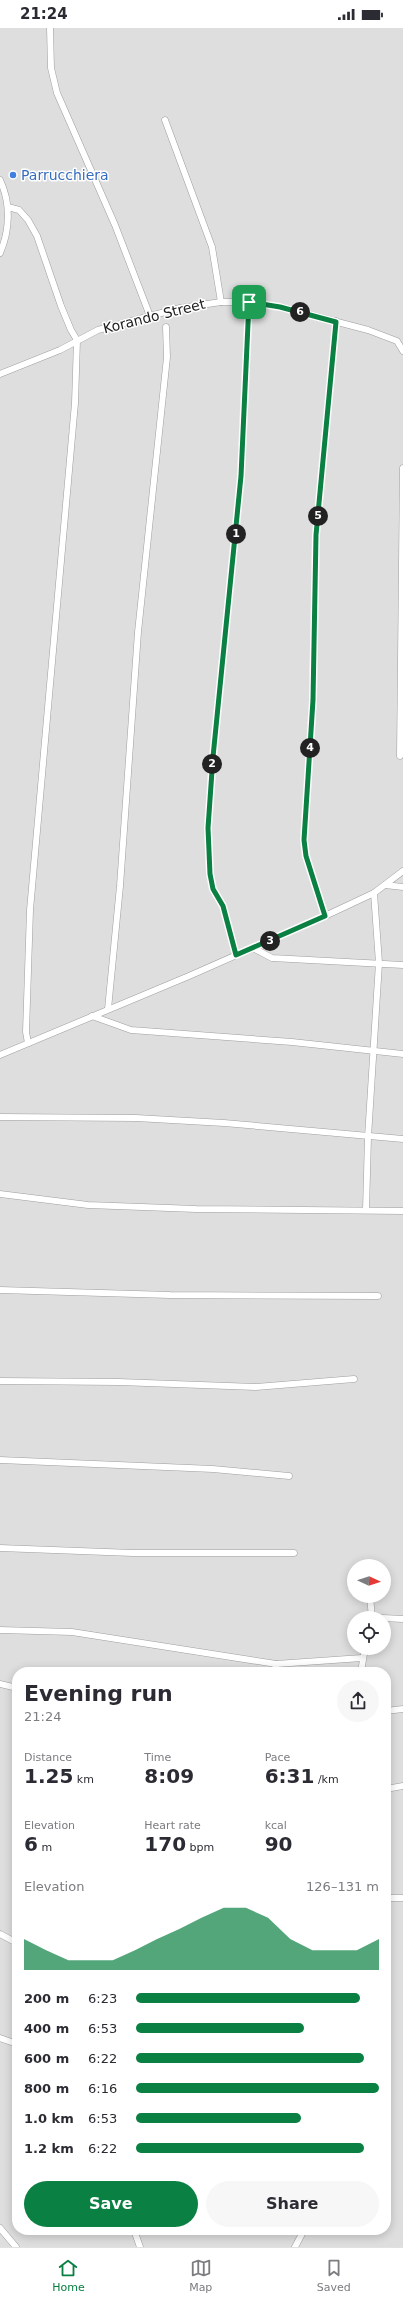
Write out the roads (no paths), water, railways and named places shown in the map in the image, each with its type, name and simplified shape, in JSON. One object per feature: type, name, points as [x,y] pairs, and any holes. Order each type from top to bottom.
[{"type":"street","points":[[50,28],[51,68],[57,93],[115,225],[150,316]]},
{"type":"street","points":[[165,120],[212,246],[220,302]]},
{"type":"street","points":[[0,180],[8,207],[8,231],[0,253]]},
{"type":"street","points":[[8,207],[19,210],[37,236],[61,306],[71,330],[78,340],[75,403],[30,910],[26,1032],[28,1043]]},
{"type":"street","name":"Korando Street","points":[[0,374],[60,350],[98,330],[200,304],[220,302],[249,302],[280,307],[368,330],[400,341],[403,351]]},
{"type":"street","points":[[236,955],[223,906],[213,889],[210,874],[208,828],[213,757],[241,476],[249,302]]},
{"type":"street","points":[[325,916],[306,856],[304,840],[313,700],[316,535],[336,322]]},
{"type":"street","points":[[108,1009],[120,886],[138,632],[167,357],[166,328]]},
{"type":"street","points":[[400,756],[403,468]]},
{"type":"street","points":[[0,1055],[325,916],[374,893],[403,871]]},
{"type":"street","points":[[385,885],[403,887]]},
{"type":"street","points":[[366,1210],[368,1137],[379,963],[374,893]]},
{"type":"street","points":[[253,948],[272,958],[403,965]]},
{"type":"street","points":[[92,1016],[131,1030],[292,1042],[403,1054]]},
{"type":"street","points":[[0,1118],[101,1117],[173,1120],[224,1123],[403,1139]]},
{"type":"street","points":[[0,1194],[88,1205],[196,1209],[403,1211]]},
{"type":"street","points":[[0,1290],[170,1295],[378,1296]]},
{"type":"street","points":[[0,1381],[120,1382],[256,1387],[354,1379]]},
{"type":"street","points":[[0,1460],[213,1469],[289,1476]]},
{"type":"street","points":[[0,1548],[133,1553],[294,1553]]},
{"type":"street","points":[[391,1618],[403,1619]]},
{"type":"street","points":[[0,1630],[72,1632],[276,1664],[362,1658]]},
{"type":"street","points":[[361,1667],[363,1655]]},
{"type":"street","points":[[0,1684],[12,1687]]},
{"type":"street","points":[[391,1710],[403,1709]]},
{"type":"street","points":[[391,1788],[403,1786]]},
{"type":"street","points":[[391,1898],[403,1898]]},
{"type":"street","points":[[0,1934],[12,1940]]},
{"type":"street","points":[[0,2038],[12,2042]]},
{"type":"street","points":[[0,2228],[16,2247]]},
{"type":"street","points":[[136,2235],[140,2247]]},
{"type":"street","points":[[295,2247],[301,2235]]},
{"type":"place","name":"Parrucchiera","points":[[13,175]]}]
